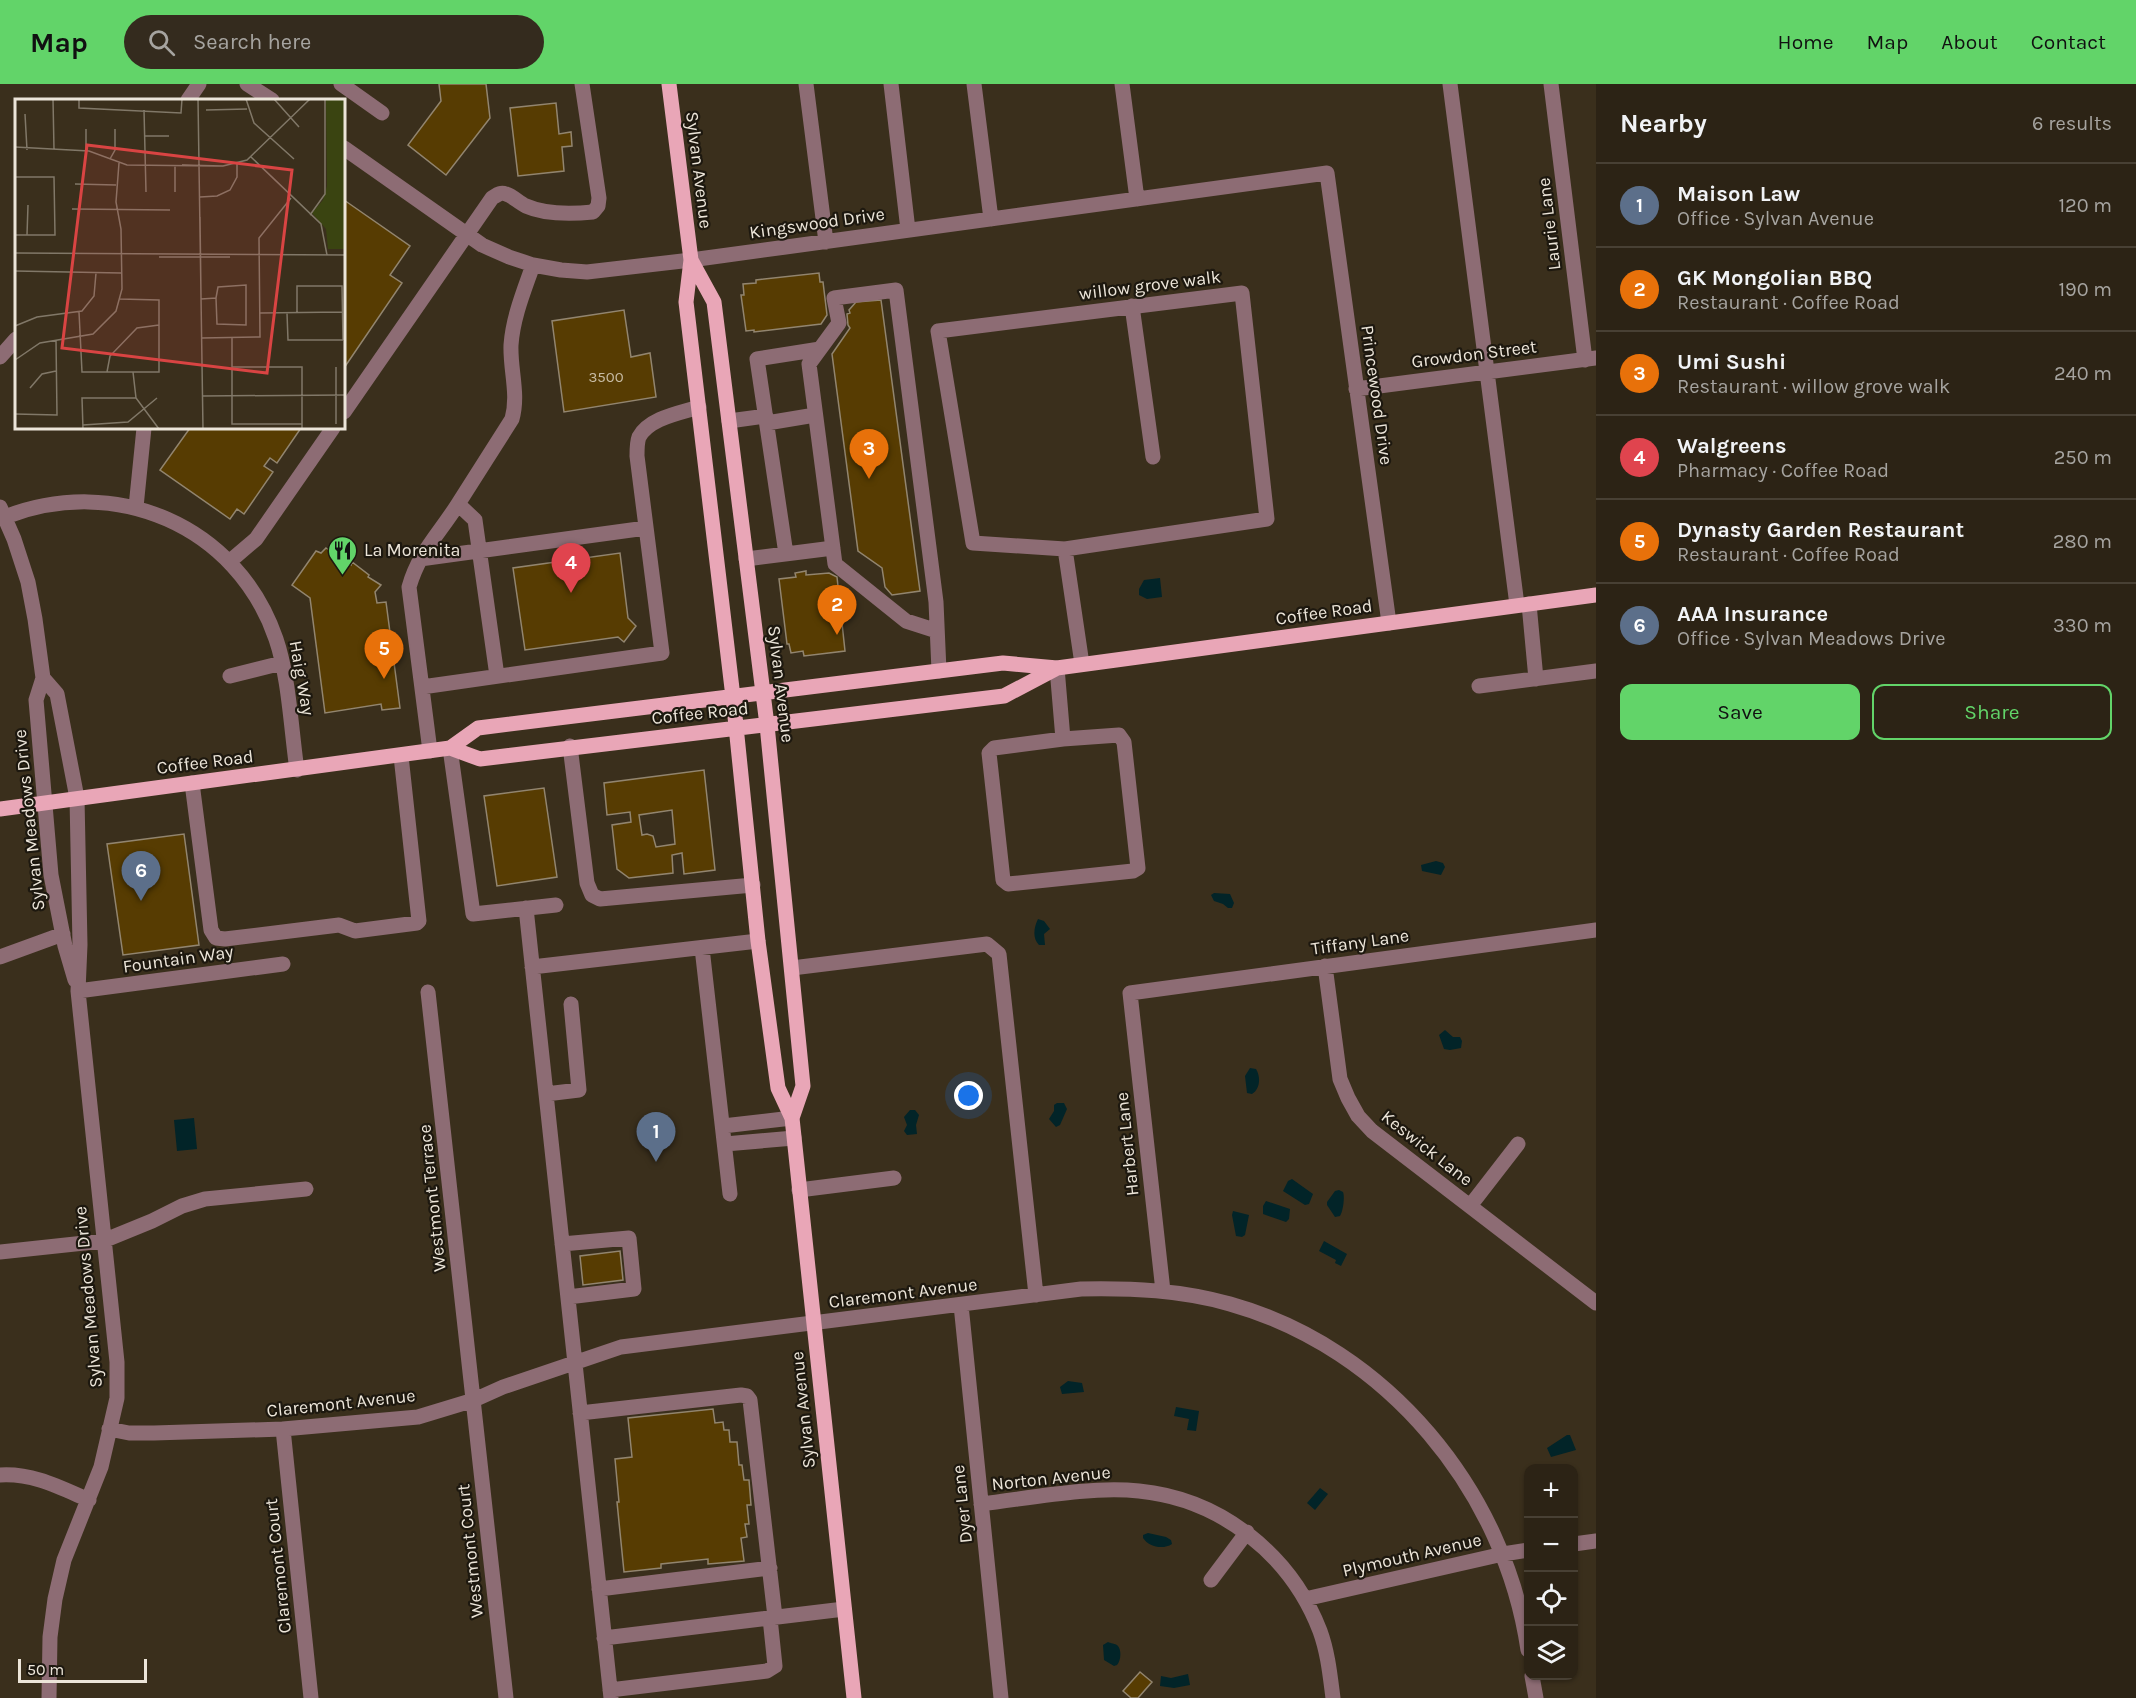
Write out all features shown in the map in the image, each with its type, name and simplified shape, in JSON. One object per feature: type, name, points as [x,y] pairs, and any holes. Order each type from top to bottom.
[{"type":"main road","name":"Sylvan Avenue","points":[[669,84],[691,260],[687,302],[733,697],[758,941],[778,1088],[792,1118],[854,1698]]},
{"type":"main road","name":"Sylvan Avenue","points":[[691,260],[714,302],[767,725],[803,1086],[792,1118]]},
{"type":"main road","name":"Coffee Road","points":[[0,809],[450,748],[478,728],[1004,663],[1057,668],[1596,595]]},
{"type":"main road","name":"Coffee Road","points":[[450,748],[480,759],[570,746],[736,729],[1004,696],[1057,668]]},
{"type":"street","points":[[189,99],[199,84]]},
{"type":"street","points":[[247,84],[270,99]]},
{"type":"street","points":[[341,84],[382,113]]},
{"type":"street","points":[[345,411],[492,198],[501,193],[506,194],[527,207],[545,212],[593,212],[598,206],[599,198],[582,84]]},
{"type":"street","points":[[806,84],[826,242]]},
{"type":"street","points":[[891,84],[908,230]]},
{"type":"street","points":[[974,84],[992,219]]},
{"type":"street","points":[[1122,84],[1137,199]]},
{"type":"street","points":[[1450,84],[1487,371],[1536,679]]},
{"type":"street","name":"Laurie Lane","points":[[1551,84],[1591,359]]},
{"type":"street","name":"Kingswood Drive","points":[[345,149],[491,249],[533,265],[587,272],[826,242],[1327,173]]},
{"type":"street","name":"Princewood Drive","points":[[1327,173],[1389,623]]},
{"type":"street","points":[[430,751],[409,587],[415,567],[459,504],[466,489],[512,419],[516,405],[511,347],[514,321],[533,265]]},
{"type":"street","points":[[937,631],[906,621],[835,564],[809,364],[839,323],[834,298],[896,290],[936,602],[939,671]]},
{"type":"street","name":"willow grove walk","points":[[1242,293],[1267,519],[1065,549],[973,543],[938,331],[1242,293]]},
{"type":"street","points":[[1132,306],[1153,458]]},
{"type":"street","points":[[0,357],[15,340]]},
{"type":"street","points":[[786,554],[757,359],[820,349]]},
{"type":"street","name":"Growdon Street","points":[[1356,389],[1591,359]]},
{"type":"street","points":[[422,687],[662,653],[637,456],[638,439],[645,429],[660,420],[699,407]]},
{"type":"street","points":[[729,422],[816,415]]},
{"type":"street","points":[[136,507],[144,429]]},
{"type":"street","points":[[229,562],[256,538],[332,429]]},
{"type":"street","name":"Haig Way","points":[[2,512],[83,500],[108,502],[136,507],[162,516],[188,529],[211,545],[229,562],[251,589],[266,613],[276,639],[282,663],[297,770]]},
{"type":"street","points":[[459,504],[475,520],[497,676]]},
{"type":"street","name":"Sylvan Meadows Drive","points":[[2,512],[14,539],[28,582],[35,619],[43,678],[36,700],[51,875],[78,991]]},
{"type":"street","points":[[420,559],[646,528]]},
{"type":"street","points":[[746,559],[833,548]]},
{"type":"street","points":[[1065,549],[1083,664]]},
{"type":"street","points":[[230,676],[282,663]]},
{"type":"street","points":[[1057,668],[1063,739]]},
{"type":"street","points":[[1479,686],[1596,671]]},
{"type":"street","name":"Sylvan Meadows Drive","points":[[43,678],[57,693],[77,798],[80,922],[78,991],[117,1362],[117,1398],[110,1429],[89,1500],[64,1560],[55,1599],[50,1637],[49,1698]]},
{"type":"street","points":[[1119,735],[1124,742],[1138,868],[1134,871],[1008,884],[1003,880],[989,753],[994,748],[1063,739],[1119,735]]},
{"type":"street","points":[[570,746],[587,883],[592,895],[600,899],[753,885]]},
{"type":"street","points":[[450,748],[473,914],[556,904]]},
{"type":"street","points":[[192,783],[211,930],[216,938],[225,939],[339,925],[355,931],[417,923],[419,921],[415,878],[401,756]]},
{"type":"street","points":[[526,908],[610,1694],[767,1671],[775,1666],[770,1568],[750,1400],[747,1396],[580,1413]]},
{"type":"street","name":"Tiffany Lane","points":[[1130,993],[1596,930]]},
{"type":"street","points":[[0,957],[63,934]]},
{"type":"street","points":[[532,966],[758,941]]},
{"type":"street","points":[[792,968],[987,944],[999,954],[1036,1295]]},
{"type":"street","points":[[702,948],[730,1194]]},
{"type":"street","name":"Fountain Way","points":[[78,991],[283,964]]},
{"type":"street","name":"Keswick Lane","points":[[1324,966],[1340,1079],[1358,1116],[1372,1131],[1596,1303]]},
{"type":"street","name":"Westmont Terrace","points":[[428,992],[474,1400]]},
{"type":"street","name":"Harbert Lane","points":[[1130,993],[1163,1291]]},
{"type":"street","points":[[546,1094],[579,1090],[571,1004]]},
{"type":"street","points":[[723,1126],[792,1118]]},
{"type":"street","points":[[724,1144],[794,1138]]},
{"type":"street","points":[[1470,1206],[1518,1144]]},
{"type":"street","points":[[799,1190],[894,1179]]},
{"type":"street","points":[[0,1252],[103,1241],[182,1206],[205,1199],[306,1189]]},
{"type":"street","points":[[562,1244],[629,1238],[634,1289],[568,1298]]},
{"type":"street","name":"Claremont Avenue","points":[[110,1429],[129,1433],[283,1430],[418,1417],[474,1400],[621,1347],[1081,1289],[1124,1288],[1163,1291],[1230,1304],[1303,1333],[1366,1373],[1401,1404],[1432,1436],[1459,1472],[1476,1500],[1503,1554],[1524,1626]]},
{"type":"street","name":"Dyer Lane","points":[[961,1305],[1001,1698]]},
{"type":"street","name":"Westmont Court","points":[[474,1400],[506,1698]]},
{"type":"street","name":"Claremont Court","points":[[283,1430],[311,1698]]},
{"type":"street","points":[[0,1475],[17,1474],[40,1479],[89,1500]]},
{"type":"street","name":"Norton Avenue","points":[[981,1504],[1105,1489],[1161,1494],[1190,1502],[1214,1513],[1247,1532],[1264,1547],[1305,1599],[1320,1632],[1328,1661],[1333,1698]]},
{"type":"street","points":[[1211,1581],[1247,1532]]},
{"type":"street","points":[[1578,1543],[1596,1541]]},
{"type":"street","name":"Plymouth Avenue","points":[[1305,1599],[1524,1551]]},
{"type":"street","points":[[599,1588],[770,1568]]},
{"type":"street","points":[[604,1638],[844,1609]]},
{"type":"street","points":[[1533,1680],[1536,1698]]},
{"type":"water","points":[[1160,578],[1162,597],[1147,599],[1139,595],[1139,589],[1144,580]]},
{"type":"water","points":[[1436,861],[1443,863],[1445,867],[1441,875],[1422,871],[1421,865]]},
{"type":"water","points":[[1214,893],[1230,894],[1234,903],[1232,908],[1214,901],[1211,895]]},
{"type":"water","points":[[1038,919],[1044,921],[1050,929],[1044,934],[1045,945],[1039,945],[1035,939]]},
{"type":"water","points":[[1445,1030],[1453,1037],[1460,1037],[1461,1048],[1444,1049],[1439,1035]]},
{"type":"water","points":[[1250,1068],[1256,1069],[1259,1079],[1257,1089],[1252,1094],[1247,1093],[1245,1076]]},
{"type":"water","points":[[1057,1103],[1064,1103],[1067,1109],[1060,1125],[1056,1127],[1049,1119]]},
{"type":"water","points":[[910,1110],[915,1110],[919,1115],[916,1125],[917,1134],[907,1135],[904,1131],[907,1125],[904,1117]]},
{"type":"water","points":[[194,1118],[197,1149],[177,1151],[174,1120]]},
{"type":"water","points":[[1292,1179],[1313,1194],[1309,1204],[1305,1205],[1283,1191],[1288,1181]]},
{"type":"water","points":[[1335,1191],[1343,1192],[1344,1197],[1342,1211],[1340,1216],[1335,1217],[1327,1202]]},
{"type":"water","points":[[1266,1201],[1290,1209],[1289,1219],[1286,1222],[1263,1214]]},
{"type":"water","points":[[1233,1211],[1249,1215],[1245,1235],[1242,1237],[1236,1236]]},
{"type":"water","points":[[1324,1241],[1347,1254],[1341,1266],[1335,1263],[1336,1260],[1319,1251]]},
{"type":"water","points":[[1068,1381],[1082,1383],[1084,1392],[1062,1394],[1060,1387]]},
{"type":"water","points":[[1176,1407],[1199,1411],[1196,1431],[1187,1430],[1189,1419],[1174,1416]]},
{"type":"water","points":[[1570,1435],[1576,1450],[1551,1457],[1547,1448]]},
{"type":"water","points":[[1320,1488],[1328,1494],[1315,1510],[1307,1503]]},
{"type":"water","points":[[1148,1533],[1166,1537],[1171,1540],[1172,1544],[1165,1547],[1152,1545],[1143,1538],[1143,1535]]},
{"type":"water","points":[[1108,1642],[1120,1649],[1119,1661],[1114,1666],[1104,1660],[1103,1645]]},
{"type":"water","points":[[1188,1674],[1190,1685],[1174,1688],[1160,1686],[1161,1676],[1171,1678]]},
{"type":"building","points":[[439,84],[486,84],[490,118],[446,175],[408,145],[441,101]]},
{"type":"building","points":[[556,103],[559,134],[571,132],[572,146],[562,147],[564,171],[518,176],[510,108]]},
{"type":"building","points":[[345,201],[410,246],[390,275],[402,283],[345,367]]},
{"type":"building","points":[[819,273],[820,282],[823,282],[827,315],[821,324],[746,331],[741,295],[744,295],[743,284],[756,283],[756,280]]},
{"type":"building","points":[[881,300],[920,591],[892,595],[885,587],[882,568],[858,551],[832,354],[850,328],[847,314],[856,302]]},
{"type":"building","points":[[624,310],[631,357],[650,353],[656,397],[564,412],[552,321]]},
{"type":"building","points":[[189,429],[300,429],[277,463],[270,458],[264,466],[273,472],[244,514],[237,509],[230,519],[160,470]]},
{"type":"building","points":[[326,548],[351,565],[352,562],[369,575],[368,577],[381,585],[375,592],[377,603],[386,602],[400,708],[382,710],[381,704],[325,713],[310,598],[292,585],[316,551],[321,553]]},
{"type":"building","points":[[620,553],[628,618],[636,626],[624,642],[618,637],[525,650],[513,568]]},
{"type":"building","points":[[806,571],[806,575],[829,573],[837,577],[845,651],[804,656],[803,651],[791,653],[789,644],[787,644],[779,579],[796,577],[795,573]]},
{"type":"building","points":[[704,770],[715,870],[684,874],[682,853],[672,855],[673,873],[629,878],[617,869],[612,825],[631,822],[630,812],[607,815],[604,783]],"holes":[[[672,810],[675,844],[656,847],[653,836],[642,835],[639,815]]]},
{"type":"building","points":[[544,788],[557,877],[497,886],[484,796]]},
{"type":"building","points":[[184,834],[199,945],[123,955],[107,844]]},
{"type":"building","points":[[620,1251],[623,1280],[583,1285],[580,1256]]},
{"type":"building","points":[[713,1409],[715,1423],[723,1422],[724,1430],[729,1430],[730,1442],[737,1442],[739,1465],[742,1465],[744,1480],[749,1480],[751,1505],[747,1505],[749,1524],[745,1524],[747,1537],[741,1538],[744,1561],[708,1564],[708,1559],[661,1564],[661,1568],[624,1572],[615,1459],[632,1457],[628,1418]]},
{"type":"building","points":[[1140,1672],[1152,1682],[1138,1698],[1131,1698],[1123,1691]]},
{"type":"place","name":"Umi Sushi","points":[[869,479]]},
{"type":"place","name":"La Morenita","points":[[343,576]]},
{"type":"place","name":"Walgreens","points":[[571,593]]},
{"type":"place","name":"GK Mongolian BBQ","points":[[837,635]]},
{"type":"place","name":"Dynasty Garden Restaurant","points":[[384,679]]},
{"type":"place","name":"AAA Insurance","points":[[141,901]]},
{"type":"place","name":"Maison Law","points":[[656,1162]]}]
